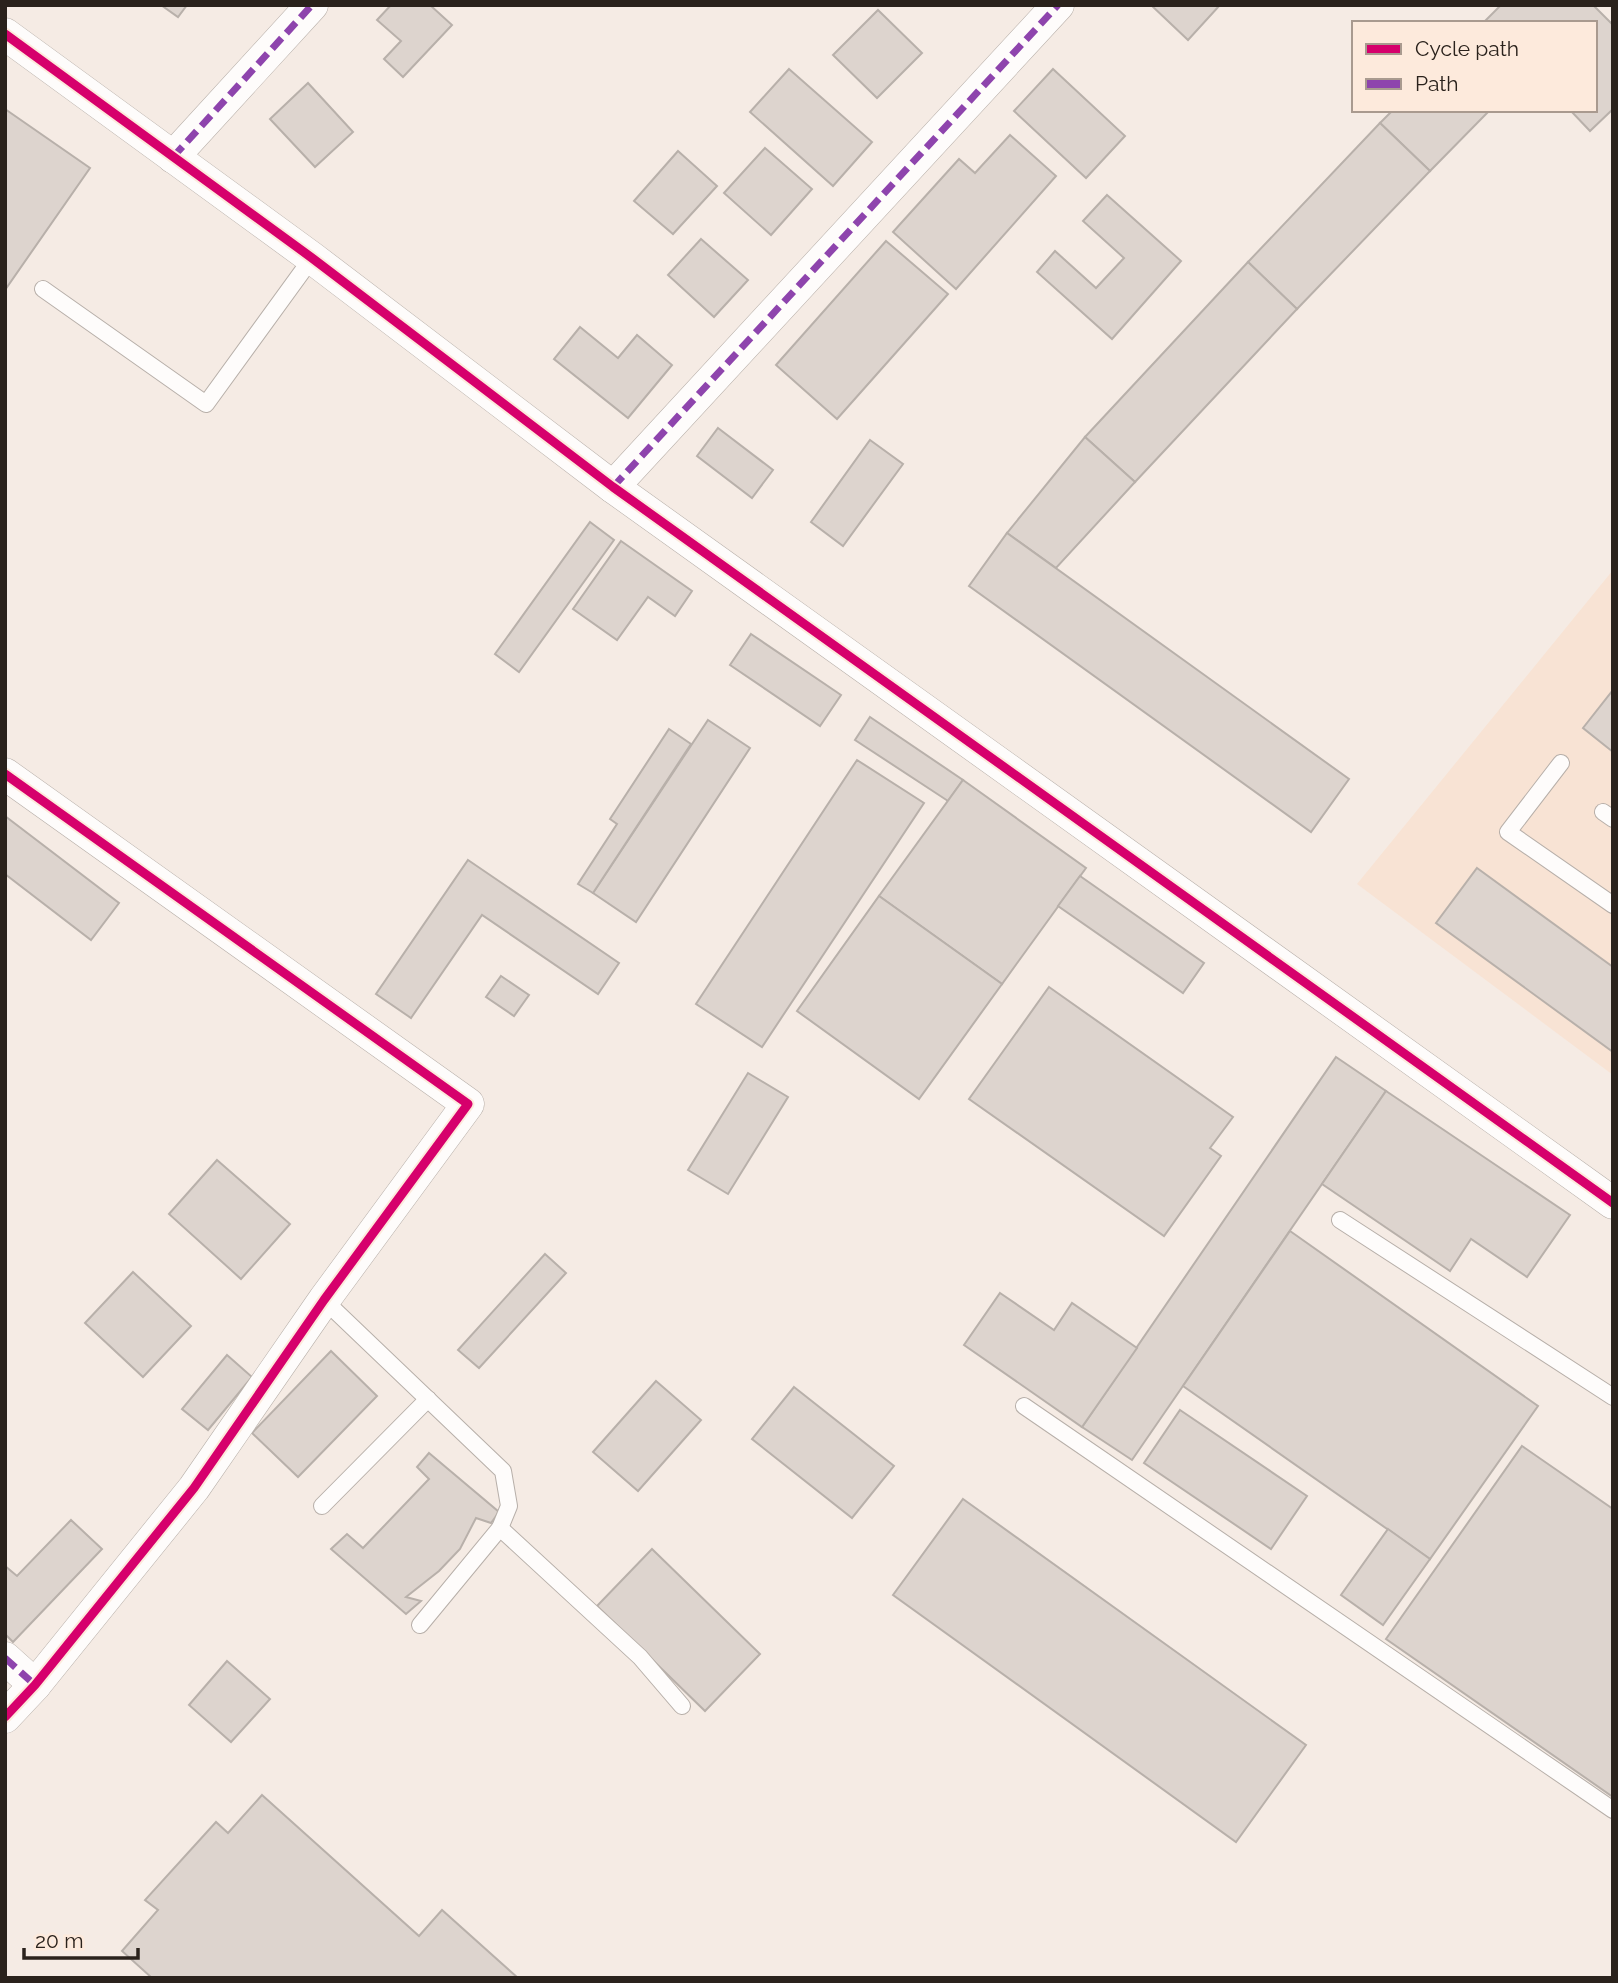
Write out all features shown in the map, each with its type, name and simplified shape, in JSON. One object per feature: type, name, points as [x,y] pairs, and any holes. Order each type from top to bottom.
[{"type":"street","points":[[173,157],[312,5]]},
{"type":"street","points":[[612,486],[1058,5]]},
{"type":"street","points":[[5,34],[312,258],[612,486],[1613,1203]]},
{"type":"street","points":[[5,774],[468,1104],[324,1300],[194,1488],[35,1685],[5,1717]]},
{"type":"street","points":[[5,1658],[35,1685]]},
{"type":"lane","points":[[43,289],[206,404],[312,258]]},
{"type":"lane","points":[[1561,764],[1508,832],[1613,905]]},
{"type":"lane","points":[[1340,1220],[1613,1396]]},
{"type":"lane","points":[[324,1300],[503,1471],[509,1506],[500,1528],[420,1625]]},
{"type":"lane","points":[[322,1506],[428,1399]]},
{"type":"lane","points":[[1024,1406],[1613,1810]]},
{"type":"lane","points":[[500,1528],[640,1657],[682,1706]]},
{"type":"shaded area","points":[[1613,570],[1613,1075],[1357,884]]},
{"type":"building","points":[[161,5],[187,5],[178,17]]},
{"type":"building","points":[[391,5],[430,5],[452,25],[403,77],[384,59],[401,41],[377,20]]},
{"type":"building","points":[[1151,5],[1220,5],[1188,40]]},
{"type":"building","points":[[1501,5],[1593,5],[1613,25],[1613,109],[1590,131],[1572,112],[1597,112],[1597,21],[1485,21]]},
{"type":"building","points":[[878,10],[922,53],[877,98],[833,55]]},
{"type":"building","points":[[789,69],[872,142],[833,186],[750,112]]},
{"type":"building","points":[[1053,69],[1125,136],[1086,178],[1014,111]]},
{"type":"building","points":[[308,83],[353,132],[315,167],[270,119]]},
{"type":"building","points":[[5,109],[90,168],[5,290]]},
{"type":"building","points":[[1391,112],[1488,112],[1430,171],[1380,123]]},
{"type":"building","points":[[1380,123],[1430,171],[1297,309],[1248,262]]},
{"type":"building","points":[[1010,135],[1056,176],[956,289],[893,232],[959,159],[975,173]]},
{"type":"building","points":[[765,148],[812,189],[771,235],[724,193]]},
{"type":"building","points":[[678,151],[717,186],[673,234],[634,201]]},
{"type":"building","points":[[1107,195],[1181,261],[1112,339],[1037,272],[1055,251],[1096,288],[1124,258],[1083,221]]},
{"type":"building","points":[[701,239],[748,280],[714,317],[668,275]]},
{"type":"building","points":[[886,241],[948,294],[837,419],[776,365]]},
{"type":"building","points":[[1248,262],[1297,309],[1135,482],[1085,437]]},
{"type":"building","points":[[580,327],[618,358],[637,335],[672,365],[628,418],[554,359]]},
{"type":"building","points":[[718,428],[773,470],[752,498],[697,456]]},
{"type":"building","points":[[1085,437],[1135,482],[1056,568],[1007,533]]},
{"type":"building","points":[[870,440],[903,464],[843,546],[811,522]]},
{"type":"building","points":[[590,522],[614,540],[519,672],[495,654]]},
{"type":"building","points":[[1007,533],[1349,779],[1311,832],[969,586]]},
{"type":"building","points":[[621,541],[692,591],[675,616],[648,597],[617,640],[573,609]]},
{"type":"building","points":[[751,634],[841,695],[820,726],[730,665]]},
{"type":"building","points":[[1613,690],[1613,752],[1583,728]]},
{"type":"building","points":[[870,717],[963,780],[948,801],[855,740]]},
{"type":"building","points":[[708,720],[750,748],[636,922],[593,893]]},
{"type":"building","points":[[669,729],[691,744],[593,893],[578,884],[617,824],[610,819]]},
{"type":"building","points":[[857,760],[924,803],[762,1047],[696,1004]]},
{"type":"building","points":[[963,780],[1086,868],[1002,984],[879,896]]},
{"type":"building","points":[[5,816],[119,903],[91,940],[5,874]]},
{"type":"building","points":[[468,860],[619,963],[598,994],[482,915],[411,1018],[376,994]]},
{"type":"building","points":[[1477,868],[1613,967],[1613,1052],[1436,923]]},
{"type":"building","points":[[1080,876],[1204,963],[1183,993],[1058,906]]},
{"type":"building","points":[[879,896],[1002,984],[919,1099],[797,1011]]},
{"type":"building","points":[[501,976],[529,995],[514,1016],[486,997]]},
{"type":"building","points":[[1049,987],[1233,1117],[1210,1148],[1221,1156],[1164,1236],[969,1099]]},
{"type":"building","points":[[1336,1057],[1386,1091],[1132,1460],[1082,1427]]},
{"type":"building","points":[[748,1073],[788,1097],[728,1194],[688,1170]]},
{"type":"building","points":[[1386,1091],[1570,1215],[1527,1277],[1471,1239],[1450,1271],[1322,1184]]},
{"type":"building","points":[[217,1160],[290,1224],[241,1279],[169,1214]]},
{"type":"building","points":[[1290,1231],[1538,1406],[1430,1559],[1183,1386]]},
{"type":"building","points":[[545,1254],[566,1273],[479,1368],[458,1350]]},
{"type":"building","points":[[133,1272],[191,1326],[143,1377],[85,1323]]},
{"type":"building","points":[[1000,1293],[1054,1330],[1072,1303],[1137,1348],[1082,1427],[964,1345]]},
{"type":"building","points":[[331,1351],[377,1396],[298,1477],[252,1433]]},
{"type":"building","points":[[227,1355],[252,1377],[208,1430],[182,1409]]},
{"type":"building","points":[[656,1381],[701,1420],[638,1491],[593,1452]]},
{"type":"building","points":[[794,1387],[894,1466],[852,1518],[752,1439]]},
{"type":"building","points":[[1180,1410],[1307,1496],[1271,1549],[1144,1463]]},
{"type":"building","points":[[1522,1446],[1613,1509],[1613,1797],[1386,1639]]},
{"type":"building","points":[[429,1453],[499,1512],[491,1523],[476,1518],[460,1549],[439,1571],[406,1597],[421,1601],[406,1614],[331,1549],[347,1534],[363,1548],[429,1479],[417,1467]]},
{"type":"building","points":[[963,1499],[1306,1745],[1236,1842],[893,1595]]},
{"type":"building","points":[[71,1520],[102,1549],[13,1642],[5,1634],[5,1566],[17,1576]]},
{"type":"building","points":[[1388,1529],[1430,1559],[1383,1625],[1341,1595]]},
{"type":"building","points":[[652,1549],[760,1654],[705,1711],[597,1606]]},
{"type":"building","points":[[227,1661],[270,1699],[231,1742],[189,1705]]},
{"type":"building","points":[[262,1795],[419,1936],[442,1910],[518,1978],[152,1978],[122,1951],[158,1910],[145,1900],[216,1822],[228,1833]]},
{"type":"marked path","points":[[173,157],[312,5]]},
{"type":"marked path","points":[[613,487],[1058,5]]},
{"type":"marked path","points":[[5,1658],[35,1685]]},
{"type":"cycle path","points":[[5,34],[312,258],[613,487],[1613,1203]]},
{"type":"cycle path","points":[[5,774],[468,1104],[324,1300],[194,1488],[35,1685],[5,1717]]}]
